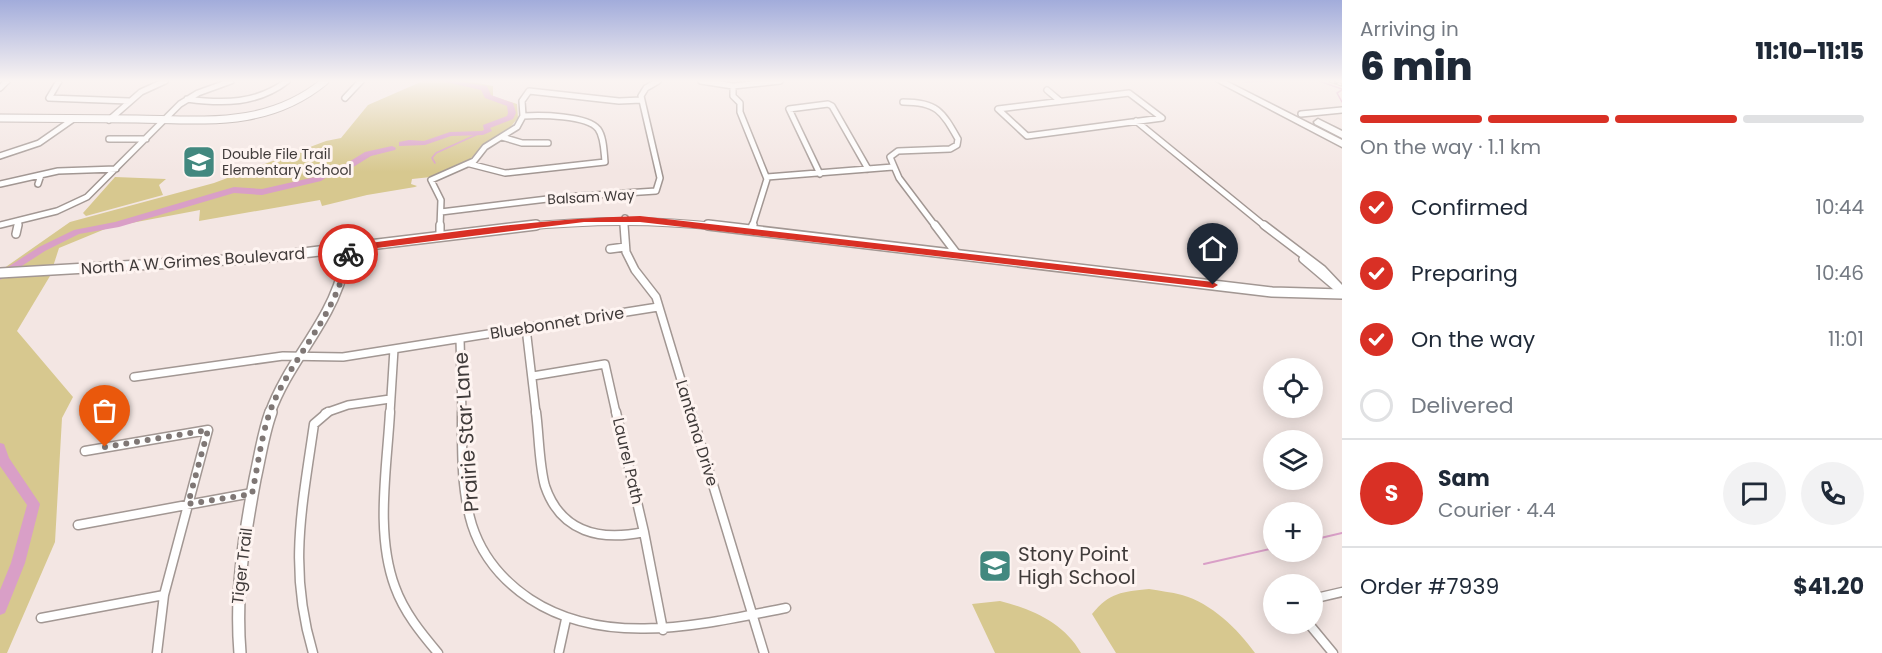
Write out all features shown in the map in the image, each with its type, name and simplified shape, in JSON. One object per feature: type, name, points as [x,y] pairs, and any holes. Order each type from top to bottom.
[{"type":"highway","points":[[1283,111],[1321,124],[1342,135]]},
{"type":"highway","points":[[1289,111],[1342,144]]},
{"type":"main road","points":[[0,118],[225,121],[257,116],[269,111]]},
{"type":"main road","name":"North A W Grimes Boulevard","points":[[0,273],[178,266],[348,249],[574,220],[626,219],[751,230],[1272,292],[1342,292]]},
{"type":"main road","name":"Tiger Trail","points":[[239,653],[236,615],[237,584],[252,494],[270,412],[277,395],[332,304],[341,285],[348,249]]},
{"type":"street","points":[[110,120],[119,111]]},
{"type":"street","points":[[0,225],[57,211],[93,193],[174,111]]},
{"type":"street","points":[[440,237],[441,200],[431,180],[476,160],[485,147],[517,127],[523,116],[523,111]]},
{"type":"street","name":"Balsam Way","points":[[441,212],[564,197],[656,191],[660,178],[644,111]]},
{"type":"street","points":[[740,111],[767,177],[751,230]]},
{"type":"street","points":[[790,111],[820,174]]},
{"type":"street","points":[[835,111],[868,169]]},
{"type":"street","points":[[939,111],[959,142],[956,147],[945,150],[895,152],[890,157],[893,167],[957,254]]},
{"type":"street","points":[[1001,111],[1027,136],[1162,118],[1153,111]]},
{"type":"street","points":[[1297,116],[1331,111]]},
{"type":"street","points":[[470,164],[505,173],[605,162],[600,132],[594,125],[544,116],[523,116]]},
{"type":"street","points":[[0,156],[37,145],[51,138],[72,120]]},
{"type":"street","points":[[1136,121],[1298,253],[1342,292]]},
{"type":"street","points":[[502,136],[522,143],[548,143]]},
{"type":"street","points":[[109,139],[146,139]]},
{"type":"street","points":[[767,177],[893,167]]},
{"type":"street","points":[[0,184],[70,170],[116,170]]},
{"type":"street","points":[[38,184],[40,175]]},
{"type":"street","name":"Lantana Drive","points":[[626,219],[623,240],[625,247],[636,275],[656,297],[764,653]]},
{"type":"street","points":[[16,234],[19,221]]},
{"type":"street","points":[[610,249],[625,247]]},
{"type":"street","name":"Bluebonnet Drive","points":[[134,377],[232,365],[268,357],[301,355],[344,357],[658,307]]},
{"type":"street","points":[[526,327],[545,485],[557,510],[570,523],[594,534],[617,537],[644,532]]},
{"type":"street","name":"Prairie Star Lane","points":[[460,339],[466,484],[474,530],[486,554],[507,582],[536,604],[566,620],[606,629],[646,632],[786,608]]},
{"type":"street","points":[[394,349],[384,517],[385,550],[395,589],[402,605],[422,636],[438,653]]},
{"type":"street","name":"Laurel Path","points":[[533,375],[605,364],[644,532],[663,630]]},
{"type":"street","points":[[313,653],[301,617],[296,571],[314,424],[321,415],[332,409],[390,399]]},
{"type":"street","points":[[85,451],[208,430],[164,595],[157,653]]},
{"type":"street","points":[[78,525],[252,494]]},
{"type":"street","points":[[1323,596],[1342,592]]},
{"type":"street","points":[[41,618],[164,595]]},
{"type":"street","points":[[559,651],[566,620]]},
{"type":"street","points":[[1318,634],[1333,653]]},
{"type":"shaded area","points":[[363,111],[518,111],[518,118],[508,130],[480,148],[467,163],[431,177],[412,179],[411,184],[417,186],[415,187],[322,206],[320,200],[199,221],[200,210],[110,227],[59,248],[50,276],[17,331],[73,397],[62,418],[55,542],[7,653],[0,653],[0,271],[70,222],[214,183],[326,141],[341,138]]},
{"type":"shaded area","points":[[115,177],[166,179],[159,185],[163,195],[86,216],[83,213]]},
{"type":"shaded area","points":[[1149,589],[1182,595],[1203,604],[1232,626],[1255,653],[1116,653],[1092,614],[1105,601],[1117,594]]},
{"type":"shaded area","points":[[1000,601],[1024,608],[1056,625],[1066,633],[1081,653],[995,653],[972,604]]},
{"type":"waterway","points":[[402,144],[425,143],[450,134],[483,133],[488,131],[486,127],[510,117],[512,111]]},
{"type":"waterway","points":[[435,163],[432,158],[436,153],[480,133]]},
{"type":"waterway","points":[[0,277],[42,249],[77,232],[116,225],[234,190],[262,192],[318,179],[342,170],[368,154],[392,148]]},
{"type":"waterway","points":[[0,448],[3,460],[34,504],[18,563],[0,608]]},
{"type":"waterway","points":[[1323,537],[1342,533]]},
{"type":"waterway","points":[[1204,564],[1263,551]]},
{"type":"way so far","points":[[105,447],[208,430],[188,504],[252,494],[270,412],[277,395],[332,304],[341,285],[348,254]]},
{"type":"place","name":"Double File Trail Elementary School","points":[[199,162]]},
{"type":"place","name":"Stony Point High School","points":[[995,566]]},
{"type":"route","points":[[348,254],[348,249],[460,234],[584,220],[640,219],[1213,285]]}]
